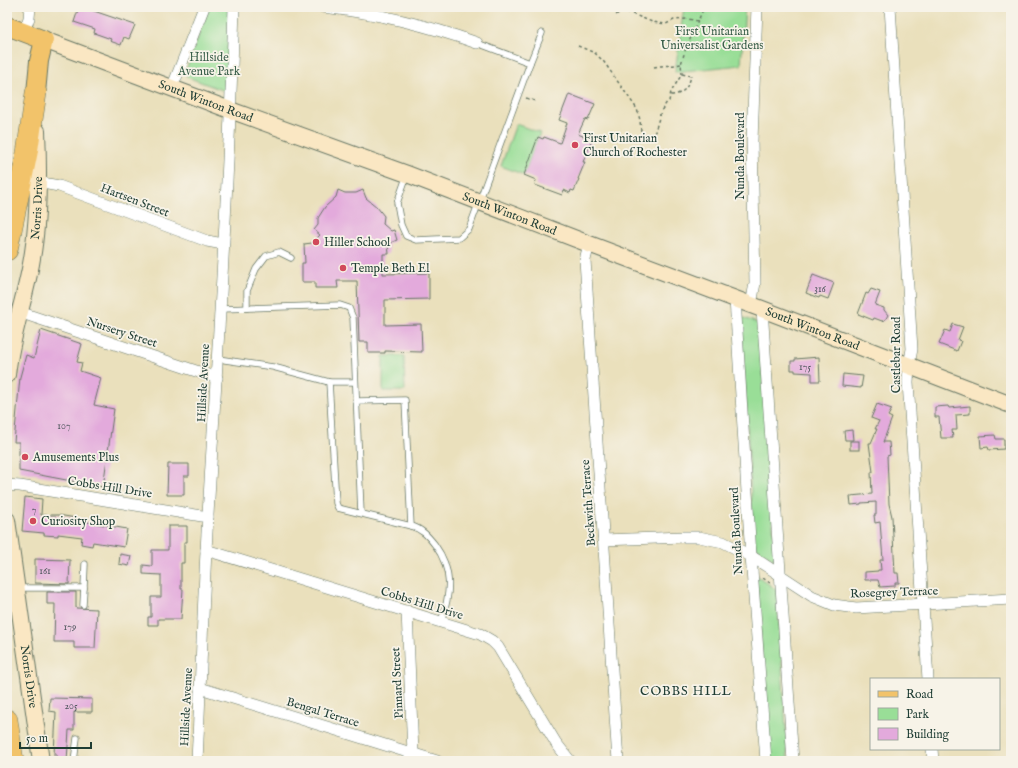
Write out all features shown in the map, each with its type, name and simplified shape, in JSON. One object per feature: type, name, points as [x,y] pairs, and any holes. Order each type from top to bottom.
[{"type":"highway","points":[[7,250],[27,153],[36,93]]},
{"type":"highway","points":[[7,720],[13,761]]},
{"type":"main road","name":"South Winton Road","points":[[17,29],[230,110],[407,174],[1011,404]]},
{"type":"main road","name":"Norris Drive","points":[[7,375],[10,351],[33,250],[37,182],[36,93],[39,61],[44,40]]},
{"type":"main road","name":"Norris Drive","points":[[7,520],[41,761]]},
{"type":"street","points":[[17,29],[29,18],[30,7]]},
{"type":"street","points":[[172,88],[204,7]]},
{"type":"street","name":"Hillside Avenue","points":[[197,761],[206,550],[221,309],[234,7]]},
{"type":"street","points":[[323,7],[352,10],[395,18],[446,32],[477,43]]},
{"type":"street","name":"Nunda Boulevard","points":[[757,7],[752,141],[755,283],[781,576],[793,761]]},
{"type":"street","name":"Castlebar Road","points":[[890,7],[912,349],[908,380],[928,678]]},
{"type":"street","name":"Hartsen Street","points":[[37,182],[59,186],[207,242],[223,244]]},
{"type":"street","name":"Beckwith Terrace","points":[[589,244],[585,260],[618,761]]},
{"type":"street","name":"Nunda Boulevard","points":[[735,299],[751,556],[766,761]]},
{"type":"street","name":"Nursery Street","points":[[19,312],[217,378]]},
{"type":"street","name":"Cobbs Hill Drive","points":[[7,485],[208,517]]},
{"type":"street","name":"Rosegrey Terrace","points":[[603,540],[699,537],[723,542],[751,556],[812,596],[834,605],[856,608],[1011,599]]},
{"type":"street","name":"Cobbs Hill Drive","points":[[206,550],[480,634],[492,641],[498,647],[556,743],[570,761]]},
{"type":"street","name":"Pinnard Street","points":[[407,611],[413,753]]},
{"type":"street","name":"Bengal Terrace","points":[[200,688],[437,761]]},
{"type":"street","points":[[932,750],[933,761]]},
{"type":"lane","points":[[407,174],[396,203],[401,225],[406,236],[416,240],[459,238],[469,229],[542,33]]},
{"type":"lane","points":[[477,43],[530,63]]},
{"type":"lane","points":[[246,308],[247,291],[256,268],[266,256],[279,252],[291,258]]},
{"type":"lane","points":[[221,309],[340,305],[349,308],[353,318],[361,513]]},
{"type":"lane","points":[[218,359],[274,367],[329,382],[355,382]]},
{"type":"lane","points":[[329,382],[336,503],[338,508],[419,528],[428,536],[442,555],[448,574],[448,593],[441,622]]},
{"type":"lane","points":[[356,401],[406,400],[411,526]]},
{"type":"lane","points":[[83,605],[85,564]]},
{"type":"lane","points":[[16,588],[84,588]]},
{"type":"lane","points":[[74,761],[77,738]]},
{"type":"path","points":[[578,46],[595,53],[604,62],[637,109],[642,132],[646,139],[650,139],[654,135],[661,111],[667,102],[670,101],[670,94],[682,74],[681,64],[685,51],[704,7]]},
{"type":"path","points":[[616,15],[620,11],[625,11],[652,22],[666,24],[674,20],[688,19],[698,22]]},
{"type":"path","points":[[654,67],[681,64]]},
{"type":"path","points":[[670,94],[678,93],[686,89],[690,83],[691,76],[682,74]]},
{"type":"path","points":[[763,578],[776,587]]},
{"type":"green space","name":"Hillside Avenue Park","points":[[209,7],[230,7],[227,88],[225,91],[187,77],[186,70]]},
{"type":"green space","name":"First Unitarian Universalist Gardens","points":[[684,7],[745,7],[741,65],[675,72]]},
{"type":"green space","points":[[516,124],[540,133],[524,175],[501,166]]},
{"type":"green space","points":[[741,317],[760,324],[775,556],[774,560],[754,546]]},
{"type":"green space","points":[[383,356],[404,356],[405,391],[383,391]]},
{"type":"green space","points":[[756,575],[777,590],[788,761],[769,761]]},
{"type":"building","points":[[79,7],[92,7],[91,10],[135,25],[129,39],[124,37],[121,45],[110,41],[111,39],[94,33],[95,29],[74,22]]},
{"type":"building","name":"First Unitarian Church of Rochester","points":[[569,94],[595,104],[588,120],[585,119],[578,134],[592,140],[583,162],[585,162],[579,179],[574,191],[571,190],[570,193],[564,190],[562,195],[535,185],[536,180],[524,175],[538,137],[543,139],[544,137],[560,143],[567,123],[559,120]]},
{"type":"building","name":"Temple Beth El","points":[[338,190],[345,193],[356,193],[363,190],[366,198],[377,207],[384,216],[383,224],[391,231],[394,230],[397,240],[388,244],[389,254],[383,254],[383,274],[429,273],[429,299],[385,300],[385,325],[421,324],[422,352],[385,351],[385,353],[368,353],[368,342],[359,342],[357,281],[337,281],[338,288],[315,288],[315,282],[302,282],[302,263],[305,263],[304,244],[312,243],[320,235],[314,230],[318,225],[318,218],[325,207],[336,197]]},
{"type":"building","points":[[813,275],[834,283],[828,299],[820,296],[819,298],[806,293]]},
{"type":"building","points":[[871,289],[880,292],[875,305],[884,308],[888,315],[885,320],[882,321],[874,318],[873,320],[858,314],[866,293],[868,294]]},
{"type":"building","points":[[953,324],[963,327],[958,340],[961,341],[957,351],[939,344],[945,330],[950,332]]},
{"type":"building","points":[[41,330],[82,344],[77,362],[82,363],[80,371],[101,378],[94,405],[114,409],[103,487],[19,471],[19,442],[14,442],[20,377],[26,355],[34,358]]},
{"type":"building","points":[[819,357],[820,381],[812,381],[812,373],[795,372],[795,370],[791,370],[791,361],[795,361],[795,359]]},
{"type":"building","points":[[843,374],[863,376],[861,388],[842,386]]},
{"type":"building","points":[[877,404],[892,409],[888,416],[892,418],[883,442],[889,442],[890,455],[887,456],[889,504],[892,517],[895,573],[898,573],[899,583],[895,583],[895,586],[880,587],[878,580],[865,580],[865,572],[881,570],[880,560],[883,560],[880,522],[875,523],[874,515],[876,515],[876,502],[851,505],[850,496],[872,494],[871,472],[873,472],[869,443],[871,443],[879,421],[871,418]]},
{"type":"building","points":[[948,406],[949,408],[970,406],[970,414],[956,415],[957,430],[952,430],[953,438],[941,438],[939,417],[935,417],[935,407]]},
{"type":"building","points":[[852,430],[853,440],[845,440],[844,431]]},
{"type":"building","points":[[995,435],[996,439],[1004,439],[1004,449],[989,450],[988,447],[981,448],[980,436]]},
{"type":"building","points":[[850,441],[859,441],[859,450],[850,450]]},
{"type":"building","points":[[168,464],[189,464],[189,476],[184,476],[184,495],[167,495]]},
{"type":"building","points":[[25,497],[42,499],[41,515],[58,515],[76,518],[76,520],[127,529],[124,547],[93,542],[92,546],[81,544],[82,537],[58,534],[58,536],[44,535],[44,533],[22,531]]},
{"type":"building","points":[[168,526],[187,526],[187,542],[184,542],[184,563],[181,563],[181,589],[183,589],[181,619],[158,619],[158,625],[148,625],[148,617],[151,617],[151,597],[161,597],[161,575],[143,574],[143,565],[152,566],[152,550],[168,550]]},
{"type":"building","points":[[120,554],[131,556],[129,566],[119,564]]},
{"type":"building","points":[[35,559],[70,560],[69,584],[35,583]]},
{"type":"building","points":[[47,592],[76,592],[76,608],[97,609],[95,648],[74,648],[74,642],[54,642],[55,604],[47,604]]},
{"type":"building","points":[[50,698],[92,699],[92,712],[74,712],[74,730],[69,730],[67,761],[57,761],[57,755],[54,755],[56,712],[49,711]]},
{"type":"place","name":"First Unitarian Church of Rochester","points":[[575,145]]},
{"type":"place","name":"Hiller School","points":[[316,242]]},
{"type":"place","name":"Temple Beth El","points":[[343,268]]},
{"type":"place","name":"Amusements Plus","points":[[25,457]]},
{"type":"place","name":"Curiosity Shop","points":[[33,521]]},
{"type":"district","name":"COBBS HILL","points":[[686,690]]}]
